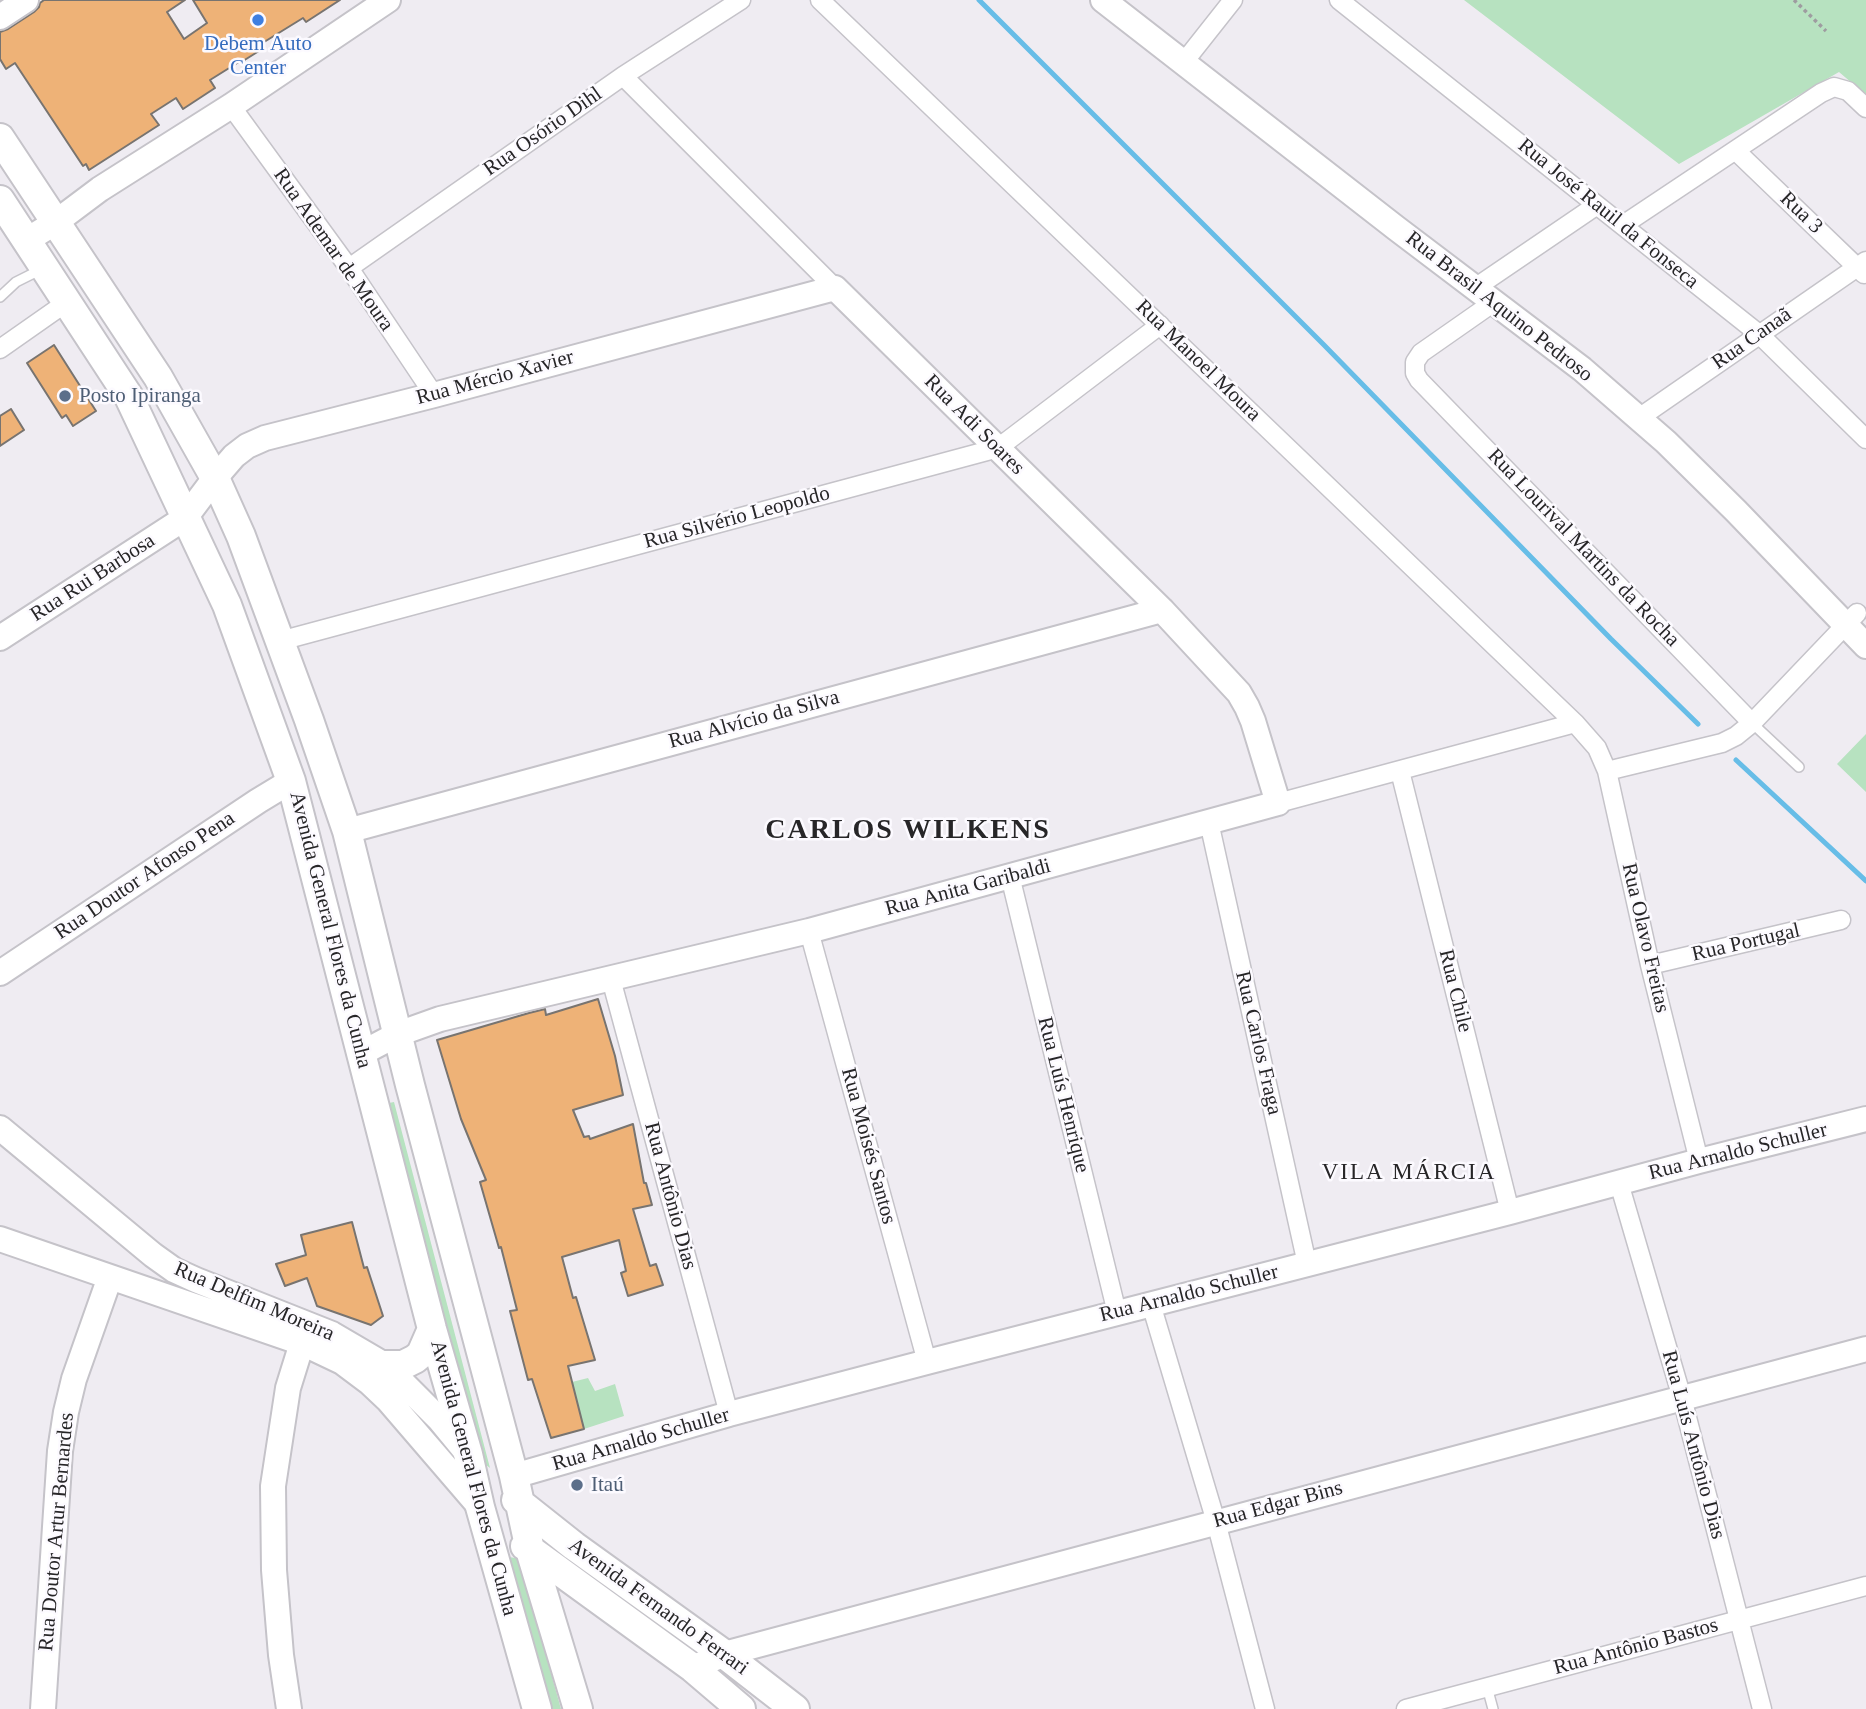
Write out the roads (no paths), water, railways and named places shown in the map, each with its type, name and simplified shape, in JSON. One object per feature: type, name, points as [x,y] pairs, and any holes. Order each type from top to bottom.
[{"type":"main road","name":"Avenida General Flores da Cunha","points":[[0,138],[158,377],[215,478],[241,536],[347,831],[514,1476]]},
{"type":"main road","name":"Avenida General Flores da Cunha","points":[[0,200],[129,397],[227,605],[291,781],[432,1329],[537,1709]]},
{"type":"main road","points":[[386,1365],[403,1365],[415,1359],[421,1353],[432,1329]]},
{"type":"main road","name":"Avenida Fernando Ferrari","points":[[468,1454],[521,1505],[795,1709]]},
{"type":"main road","points":[[514,1476],[521,1505]]},
{"type":"main road","name":"Avenida General Flores da Cunha","points":[[521,1505],[530,1550],[578,1709]]},
{"type":"main road","name":"Avenida Fernando Ferrari","points":[[480,1507],[530,1550],[693,1668],[741,1709]]},
{"type":"street","points":[[0,17],[26,0]]},
{"type":"street","points":[[27,240],[100,189],[231,106],[358,9],[388,0]]},
{"type":"street","name":"Rua Osório Dihl","points":[[349,268],[623,76],[741,0]]},
{"type":"street","name":"Rua Manoel Moura","points":[[820,0],[1575,723]]},
{"type":"street","name":"Rua Brasil Aquino Pedroso","points":[[1103,0],[1189,57],[1486,289],[1582,369],[1645,413],[1666,442],[1828,605],[1856,620],[1866,646]]},
{"type":"street","name":"Rua Brasil Aquino Pedroso","points":[[1129,0],[1189,57]]},
{"type":"street","points":[[1189,57],[1233,0]]},
{"type":"street","name":"Rua José Rauil da Fonseca","points":[[1339,0],[1759,334],[1866,439]]},
{"type":"street","name":"Rua Adi Soares","points":[[623,76],[1162,610],[1239,693],[1253,720],[1278,803]]},
{"type":"street","points":[[1623,225],[1821,93],[1834,88],[1848,91],[1866,108]]},
{"type":"street","name":"Rua Ademar de Moura","points":[[231,106],[349,268],[434,395]]},
{"type":"street","name":"Rua 3","points":[[1736,151],[1863,268]]},
{"type":"street","points":[[1486,289],[1597,205]]},
{"type":"street","name":"Rua Canaã","points":[[1645,413],[1759,334],[1863,268]]},
{"type":"street","name":"Rua Mércio Xavier","points":[[185,518],[234,456],[247,446],[265,438],[835,288]]},
{"type":"street","name":"Rua Lourival Martins da Rocha","points":[[1486,289],[1420,353],[1415,362],[1415,373],[1419,380],[1752,723]]},
{"type":"street","points":[[0,349],[67,302]]},
{"type":"street","name":"Rua Silvério Leopoldo","points":[[280,641],[998,448],[1160,325]]},
{"type":"street","name":"Rua Rui Barbosa","points":[[0,638],[185,518]]},
{"type":"street","name":"Rua Alvício da Silva","points":[[347,831],[1162,610]]},
{"type":"street","points":[[1606,771],[1722,743],[1736,736],[1856,620]]},
{"type":"street","name":"Rua Anita Garibaldi","points":[[362,1053],[398,1034],[440,1019],[809,931],[1575,723]]},
{"type":"street","name":"Rua Olavo Freitas","points":[[1575,723],[1597,748],[1606,771],[1650,965],[1699,1161]]},
{"type":"street","name":"Rua Chile","points":[[1399,771],[1510,1212]]},
{"type":"street","name":"Rua Doutor Afonso Pena","points":[[0,973],[291,781]]},
{"type":"street","name":"Rua Carlos Fraga","points":[[1209,822],[1307,1264]]},
{"type":"street","name":"Rua Luís Henrique","points":[[1010,876],[1117,1313]]},
{"type":"street","name":"Rua Portugal","points":[[1650,965],[1841,920]]},
{"type":"street","name":"Rua Moisés Santos","points":[[809,931],[927,1362]]},
{"type":"street","name":"Rua Antônio Dias","points":[[611,979],[729,1414]]},
{"type":"street","name":"Rua Arnaldo Schuller","points":[[514,1476],[729,1414],[1866,1119]]},
{"type":"street","name":"Rua Delfim Moreira","points":[[0,1128],[152,1255],[174,1270],[332,1334],[386,1365],[440,1420],[468,1454]]},
{"type":"street","name":"Rua Luís Antônio Dias","points":[[1619,1183],[1682,1398],[1762,1709]]},
{"type":"street","points":[[0,1239],[302,1343],[342,1362],[388,1400],[480,1507]]},
{"type":"street","name":"Rua Doutor Artur Bernardes","points":[[43,1709],[60,1451],[66,1412],[74,1380],[110,1277]]},
{"type":"street","points":[[1151,1304],[1216,1522],[1265,1709]]},
{"type":"street","points":[[289,1709],[281,1655],[274,1570],[273,1486],[288,1388],[302,1343]]},
{"type":"street","name":"Rua Edgar Bins","points":[[693,1668],[724,1654],[1866,1349]]},
{"type":"street","name":"Rua Antônio Bastos","points":[[1406,1709],[1866,1586]]},
{"type":"lane","points":[[0,297],[16,282],[45,268]]},
{"type":"lane","points":[[1752,723],[1799,767]]},
{"type":"lane","points":[[1487,1687],[1493,1709]]},
{"type":"waterway","points":[[979,0],[1698,724]]},
{"type":"waterway","points":[[1736,760],[1866,881]]},
{"type":"place","name":"Debem Auto Center","points":[[258,20]]},
{"type":"place","name":"Posto Ipiranga","points":[[65,396]]},
{"type":"place","name":"Itaú","points":[[577,1485]]},
{"type":"district","name":"CARLOS WILKENS","points":[[908,831]]},
{"type":"district","name":"VILA MÁRCIA","points":[[1409,1173]]}]
